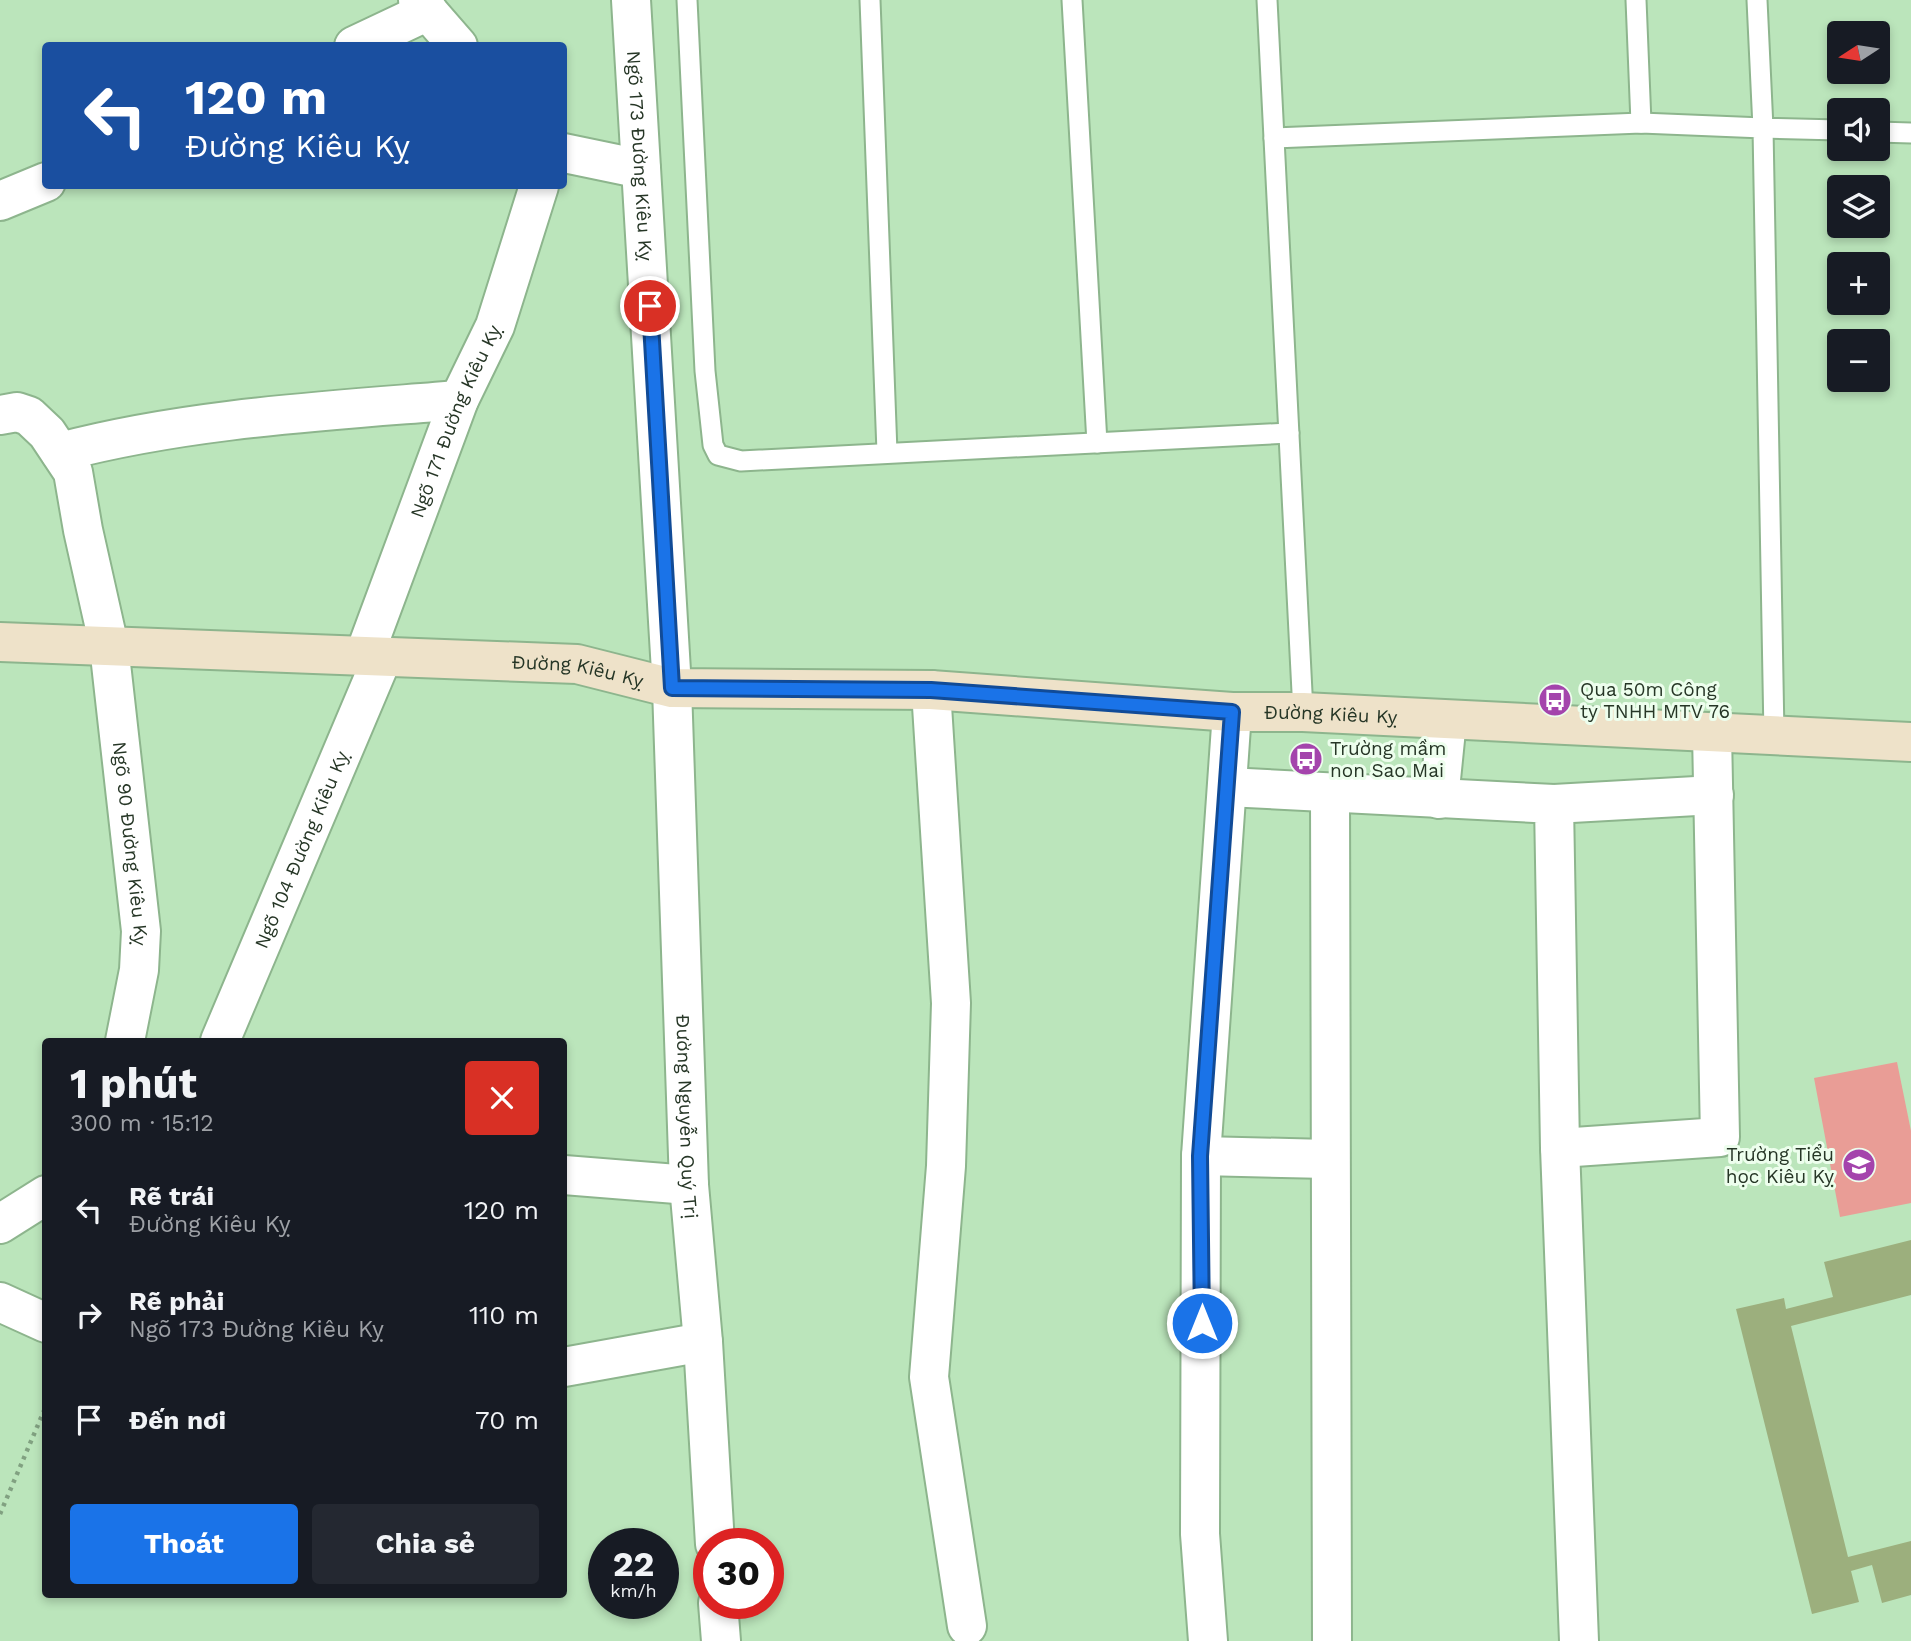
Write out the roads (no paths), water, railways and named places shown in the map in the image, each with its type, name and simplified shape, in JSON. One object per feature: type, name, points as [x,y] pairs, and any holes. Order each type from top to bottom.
[{"type":"main road","name":"Đường Kiêu Kỵ","points":[[0,642],[577,664],[672,688],[931,690],[1232,712],[1303,712],[1911,742]]},
{"type":"street","name":"Ngõ 173 Đường Kiêu Kỵ","points":[[631,0],[672,688]]},
{"type":"street","points":[[361,42],[423,6],[454,42]]},
{"type":"street","points":[[567,154],[641,169]]},
{"type":"street","points":[[0,201],[42,184]]},
{"type":"street","name":"Ngõ 171 Đường Kiêu Kỵ","points":[[374,656],[459,400],[495,326],[539,189]]},
{"type":"street","points":[[60,452],[105,440],[233,422],[459,400]]},
{"type":"street","name":"Ngõ 90 Đường Kiêu Kỵ","points":[[0,415],[17,412],[29,416],[60,452],[73,472],[109,646],[141,931],[139,970],[126,1038]]},
{"type":"street","name":"Ngõ 104 Đường Kiêu Kỵ","points":[[221,1038],[374,656]]},
{"type":"street","name":"Đường Nguyễn Quý Trị","points":[[672,688],[689,1185],[704,1342],[714,1528]]},
{"type":"street","points":[[931,690],[951,1003],[946,1166],[929,1377],[967,1626]]},
{"type":"street","points":[[1208,1641],[1200,1534],[1200,1156],[1232,712]]},
{"type":"street","points":[[1438,799],[1447,720]]},
{"type":"street","points":[[1560,1148],[1720,1138],[1712,733]]},
{"type":"street","points":[[1227,787],[1554,804],[1714,795]]},
{"type":"street","points":[[1330,794],[1328,1159],[1332,1641]]},
{"type":"street","points":[[1554,804],[1560,1148],[1579,1641]]},
{"type":"street","points":[[1200,1156],[1328,1159]]},
{"type":"street","points":[[567,1175],[689,1185]]},
{"type":"street","points":[[0,1224],[42,1198]]},
{"type":"street","points":[[0,1302],[42,1322]]},
{"type":"street","points":[[567,1366],[704,1342]]},
{"type":"street","points":[[719,1619],[720,1641]]},
{"type":"lane","points":[[687,0],[705,371],[713,444],[718,455],[741,461],[1289,433]]},
{"type":"lane","points":[[870,0],[887,452]]},
{"type":"lane","points":[[1072,0],[1097,443]]},
{"type":"lane","points":[[1267,0],[1303,712]]},
{"type":"lane","points":[[1636,0],[1641,123]]},
{"type":"lane","points":[[1757,0],[1763,128],[1774,736]]},
{"type":"lane","points":[[1274,138],[1641,123],[1827,130]]},
{"type":"lane","points":[[1890,132],[1911,133]]},
{"type":"place","name":"Qua 50m Công ty TNHH MTV 76","points":[[1555,700]]},
{"type":"place","name":"Trường mầm non Sao Mai","points":[[1306,759]]},
{"type":"place","name":"Trường Tiểu học Kiêu Kỵ","points":[[1859,1165]]}]
